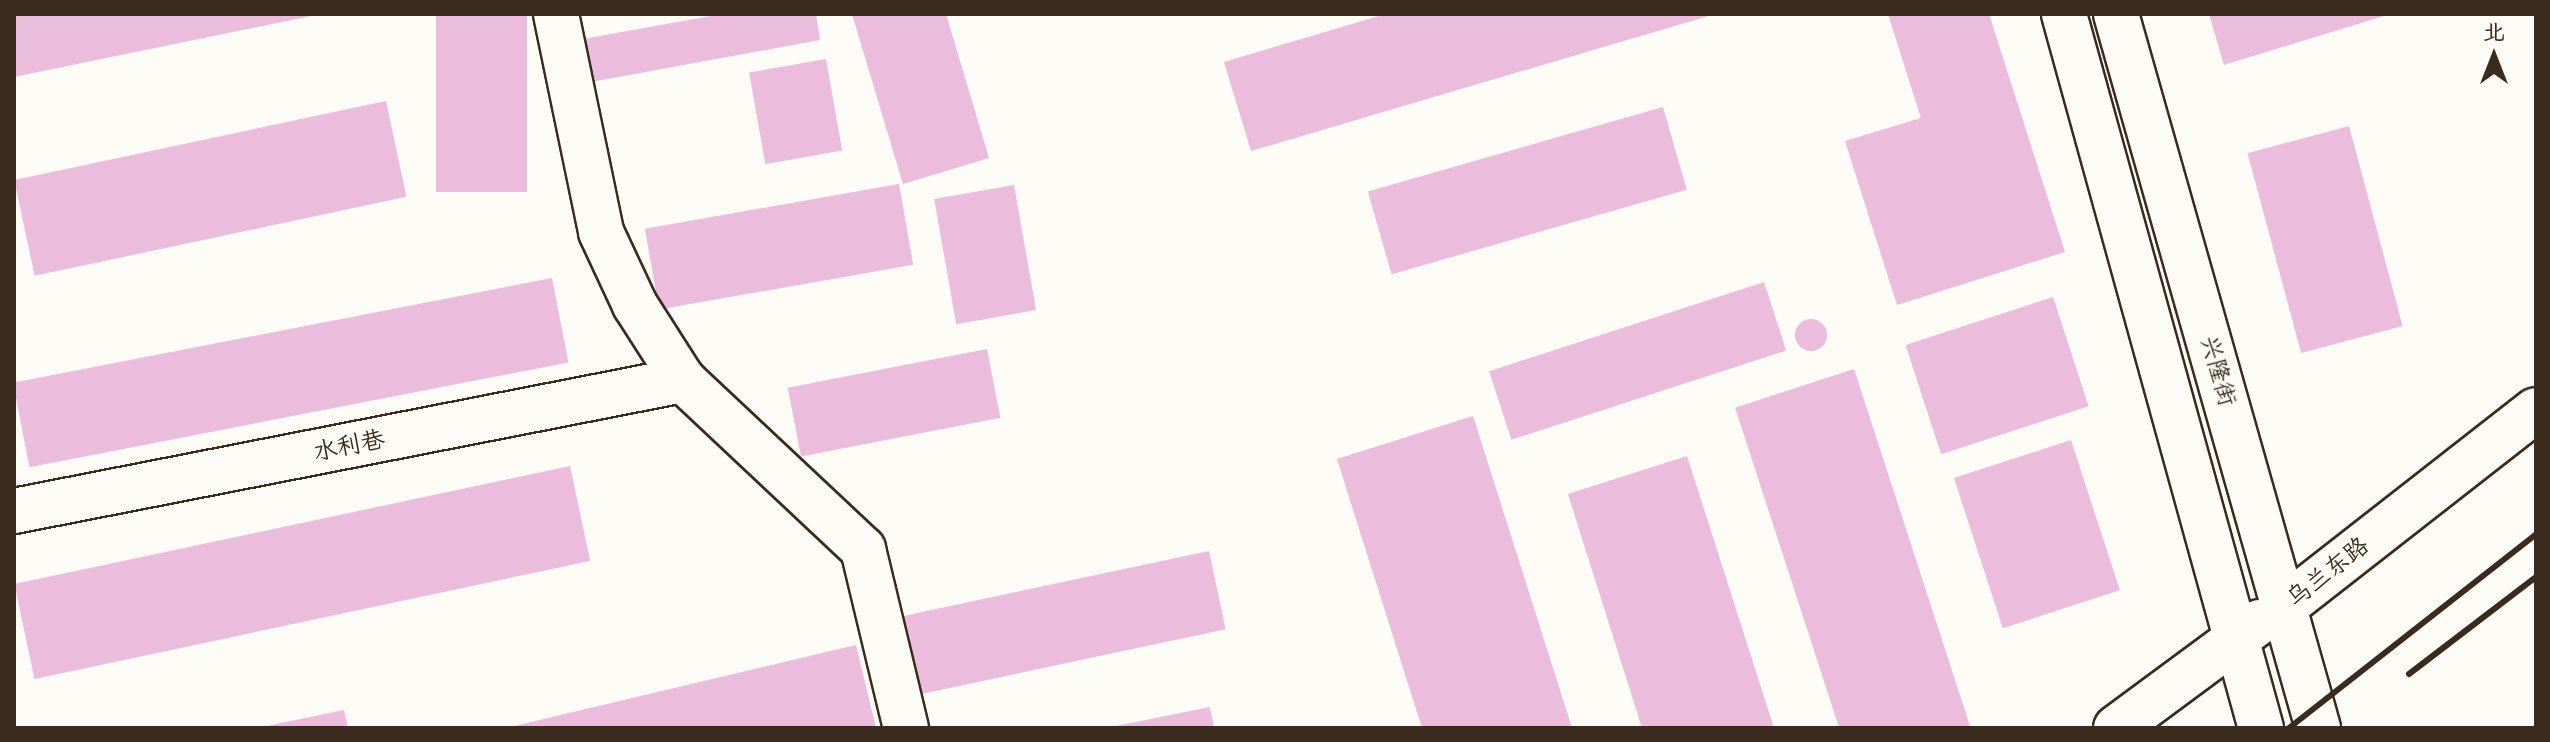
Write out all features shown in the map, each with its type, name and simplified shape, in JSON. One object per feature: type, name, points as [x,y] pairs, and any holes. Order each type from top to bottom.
[{"type":"street","points":[[556,14],[601,232],[635,305],[683,380],[863,549],[906,728]]},
{"type":"street","points":[[2064,14],[2261,728]]},
{"type":"street","name":"兴隆街","points":[[2116,14],[2318,728]]},
{"type":"street","name":"水利巷","points":[[14,511],[683,380]]},
{"type":"street","name":"乌兰东路","points":[[2116,728],[2235,638],[2285,606],[2536,410]]},
{"type":"building","points":[[14,14],[316,14],[316,15],[14,77]]},
{"type":"building","points":[[436,14],[527,14],[527,192],[436,192]]},
{"type":"building","points":[[722,14],[816,14],[820,40],[580,84],[572,41]]},
{"type":"building","points":[[852,14],[946,14],[989,158],[903,184]]},
{"type":"building","points":[[1386,14],[1712,15],[1251,151],[1224,62]]},
{"type":"building","points":[[1888,14],[1989,14],[2065,252],[1897,305],[1845,141],[1921,118]]},
{"type":"building","points":[[2209,14],[2387,14],[2387,15],[2224,65]]},
{"type":"building","points":[[826,59],[842,151],[765,164],[749,73]]},
{"type":"building","points":[[386,101],[406,197],[35,276],[14,180]]},
{"type":"building","points":[[1663,107],[1687,190],[1392,274],[1368,192]]},
{"type":"building","points":[[2349,126],[2403,326],[2301,353],[2248,153]]},
{"type":"building","points":[[899,184],[913,265],[659,310],[645,229]]},
{"type":"building","points":[[1014,185],[1036,310],[956,324],[934,199]]},
{"type":"building","points":[[552,278],[568,362],[29,467],[14,383]]},
{"type":"building","points":[[1764,282],[1786,350],[1511,440],[1489,371]]},
{"type":"building","points":[[2053,297],[2089,406],[1941,454],[1906,345]]},
{"type":"building","points":[[1811,319],[1823,323],[1827,335],[1823,347],[1811,351],[1799,347],[1795,335],[1799,323]]},
{"type":"building","points":[[987,349],[1000,418],[801,456],[788,388]]},
{"type":"building","points":[[1854,369],[1970,728],[1839,728],[1735,408]]},
{"type":"building","points":[[1473,416],[1572,728],[1422,728],[1337,459]]},
{"type":"building","points":[[2071,440],[2120,590],[2003,628],[1954,478]]},
{"type":"building","points":[[1687,456],[1774,728],[1642,728],[1568,494]]},
{"type":"building","points":[[570,466],[590,561],[35,679],[14,584]]},
{"type":"building","points":[[1209,551],[1226,629],[916,695],[899,617]]},
{"type":"building","points":[[856,645],[876,728],[510,728],[510,727]]},
{"type":"building","points":[[1210,707],[1214,728],[1111,728],[1111,727]]},
{"type":"building","points":[[344,710],[348,728],[262,728],[262,727]]},
{"type":"railway","points":[[2289,728],[2536,534]]},
{"type":"railway","points":[[2409,674],[2536,577]]}]
